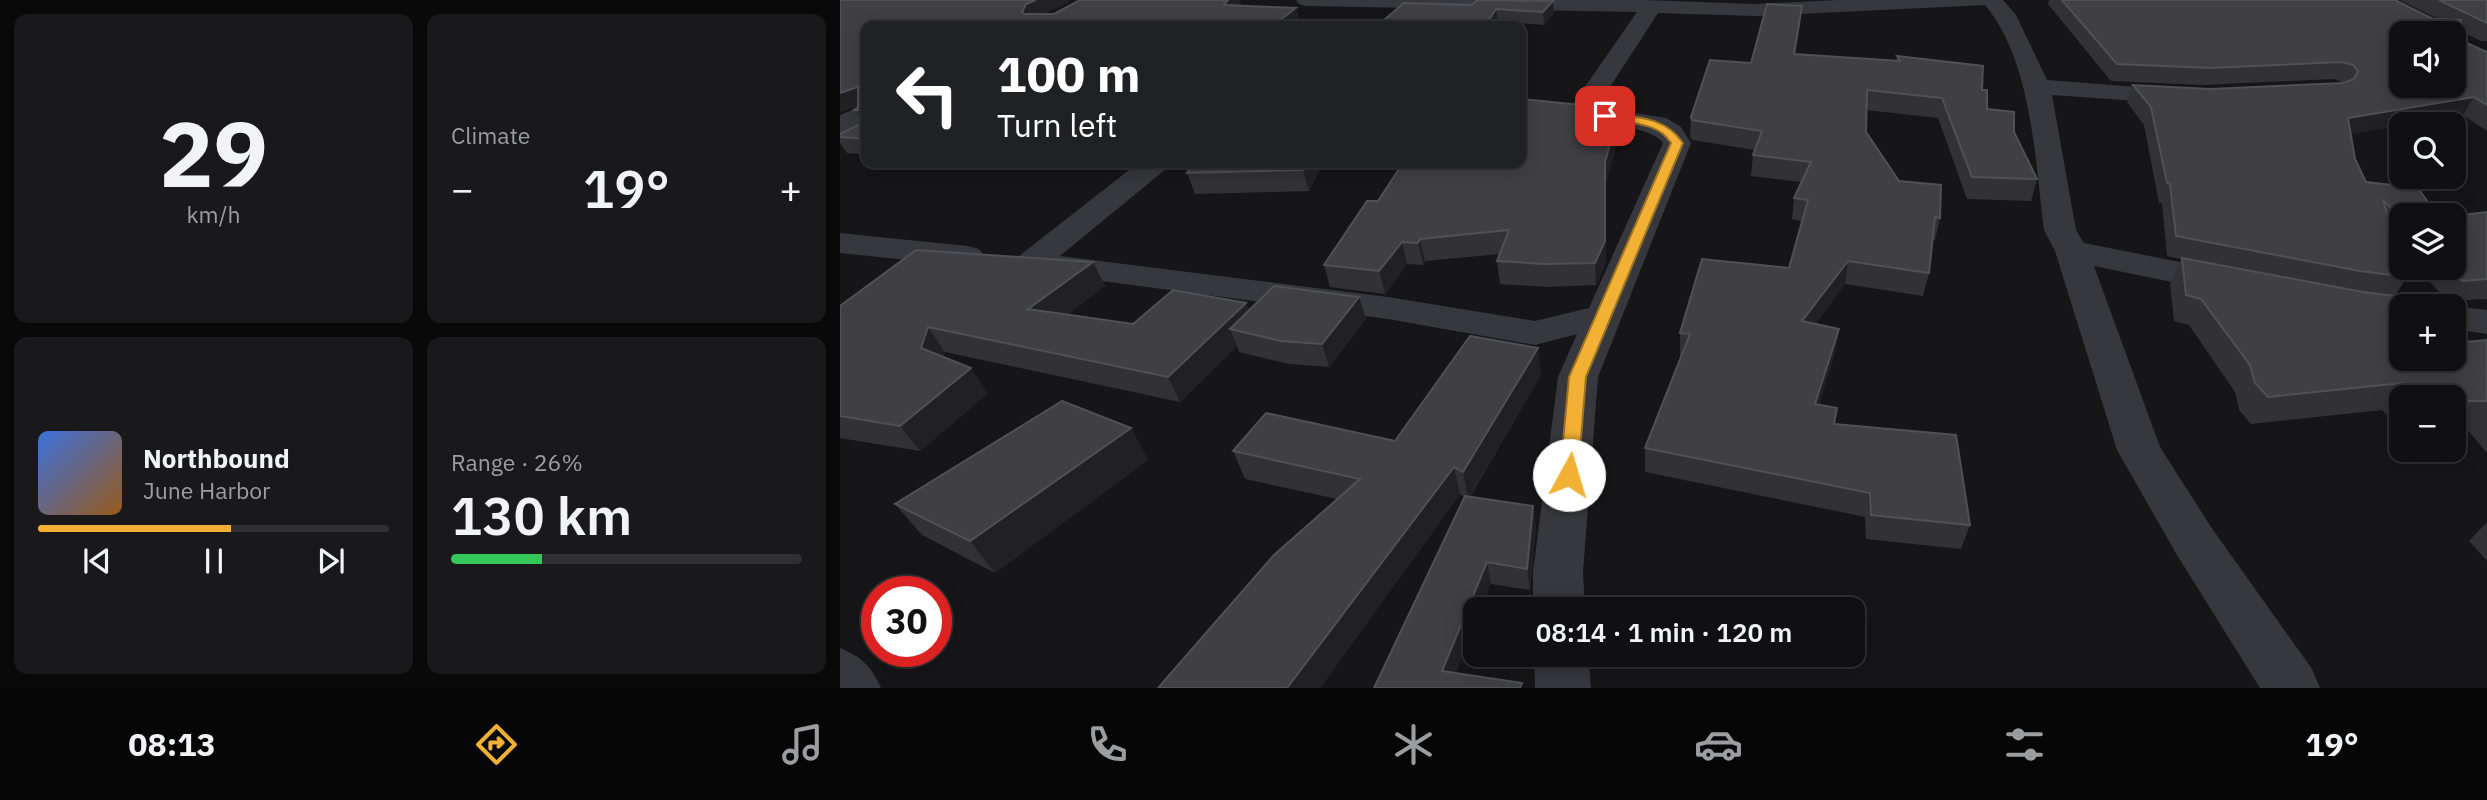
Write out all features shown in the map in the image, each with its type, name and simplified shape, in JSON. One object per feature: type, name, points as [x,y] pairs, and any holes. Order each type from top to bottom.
[{"type":"street","points":[[1306,0],[1364,3],[1576,2],[1755,10],[2000,4],[2038,87],[2060,230],[2073,251],[2139,450],[2194,541],[2292,688]]},
{"type":"street","points":[[1341,21],[1364,3]]},
{"type":"street","points":[[1580,112],[1651,7]]},
{"type":"street","points":[[2038,87],[2203,96]]},
{"type":"street","points":[[1526,108],[1580,112],[1656,124],[1670,132],[1677,143],[1578,377],[1558,572],[1559,597]]},
{"type":"street","points":[[840,125],[861,115]]},
{"type":"street","points":[[1031,263],[1150,168]]},
{"type":"street","points":[[840,243],[1031,263],[1388,308],[1535,334],[1605,315]]},
{"type":"street","points":[[2073,251],[2253,288]]},
{"type":"street","points":[[2466,319],[2487,322]]},
{"type":"street","points":[[1535,334],[1578,377]]},
{"type":"street","points":[[1562,667],[1563,688]]},
{"type":"street","points":[[840,674],[853,688]]},
{"type":"building","points":[[840,0],[1036,0],[1026,4],[1022,12],[1024,14],[1054,14],[1080,0],[1228,0],[1224,5],[1296,8],[1279,21],[861,21],[861,110],[854,110],[858,107],[858,87],[840,93]]},
{"type":"building","points":[[1477,0],[1553,1],[1543,12],[1496,9],[1488,21],[1383,21],[1404,3],[1472,5]]},
{"type":"building","points":[[2062,0],[2395,0],[2433,19],[2461,21],[2389,21],[2389,98],[2466,98],[2466,42],[2487,52],[2487,105],[2474,97],[2348,118],[2355,159],[2366,182],[2389,185],[2389,189],[2419,189],[2429,203],[2389,203],[2389,206],[2383,200],[2389,219],[2389,275],[2176,236],[2170,184],[2167,183],[2151,107],[2133,85],[2210,89],[2343,83],[2354,79],[2358,71],[2353,65],[2342,62],[2210,68],[2117,64]]},
{"type":"building","points":[[2439,0],[2487,0],[2487,23]]},
{"type":"building","points":[[1767,4],[1802,6],[1794,54],[1900,61],[1897,56],[1983,66],[1982,90],[1987,90],[1987,109],[2014,112],[2014,132],[2037,179],[1972,177],[1942,98],[1867,90],[1866,132],[1899,181],[1941,185],[1940,218],[1935,217],[1929,273],[1848,261],[1802,321],[1839,329],[1815,404],[1837,408],[1834,424],[1956,435],[1970,525],[1871,515],[1870,493],[1645,448],[1690,334],[1680,333],[1702,259],[1789,268],[1808,200],[1794,198],[1811,162],[1753,155],[1762,131],[1692,120],[1691,117],[1710,60],[1751,63]]},
{"type":"building","points":[[1526,100],[1620,109],[1605,162],[1605,241],[1595,263],[1497,261],[1509,230],[1420,239],[1418,243],[1402,242],[1379,271],[1324,265],[1367,201],[1378,201],[1400,168],[1526,168]]},
{"type":"building","points":[[861,124],[861,139],[840,137],[840,134]]},
{"type":"building","points":[[1190,168],[1304,168],[1303,170],[1187,173]]},
{"type":"building","points":[[2487,212],[2487,279],[2462,281],[2461,280],[2466,280],[2466,215]]},
{"type":"building","points":[[916,250],[1093,262],[1028,309],[1133,324],[1173,290],[1246,303],[1168,377],[928,327],[921,348],[971,368],[900,426],[840,416],[840,306]]},
{"type":"building","points":[[2182,258],[2389,295],[2389,371],[2466,371],[2466,342],[2487,340],[2487,401],[2466,401],[2466,385],[2402,383],[2268,397],[2255,383],[2250,365],[2201,299],[2186,295]]},
{"type":"building","points":[[1274,286],[1359,297],[1322,344],[1281,341],[1230,329]]},
{"type":"building","points":[[1470,336],[1538,348],[1463,472],[1454,467],[1287,688],[1158,688],[1274,555],[1360,479],[1233,451],[1266,413],[1395,441]]},
{"type":"building","points":[[1062,401],[1131,428],[970,541],[895,504]]},
{"type":"building","points":[[1465,496],[1533,506],[1527,569],[1487,562],[1473,597],[1463,597],[1463,620],[1442,671],[1522,683],[1520,688],[1374,688]]},
{"type":"route","points":[[1569,475],[1578,377],[1677,143],[1670,132],[1656,124],[1605,116]]}]
